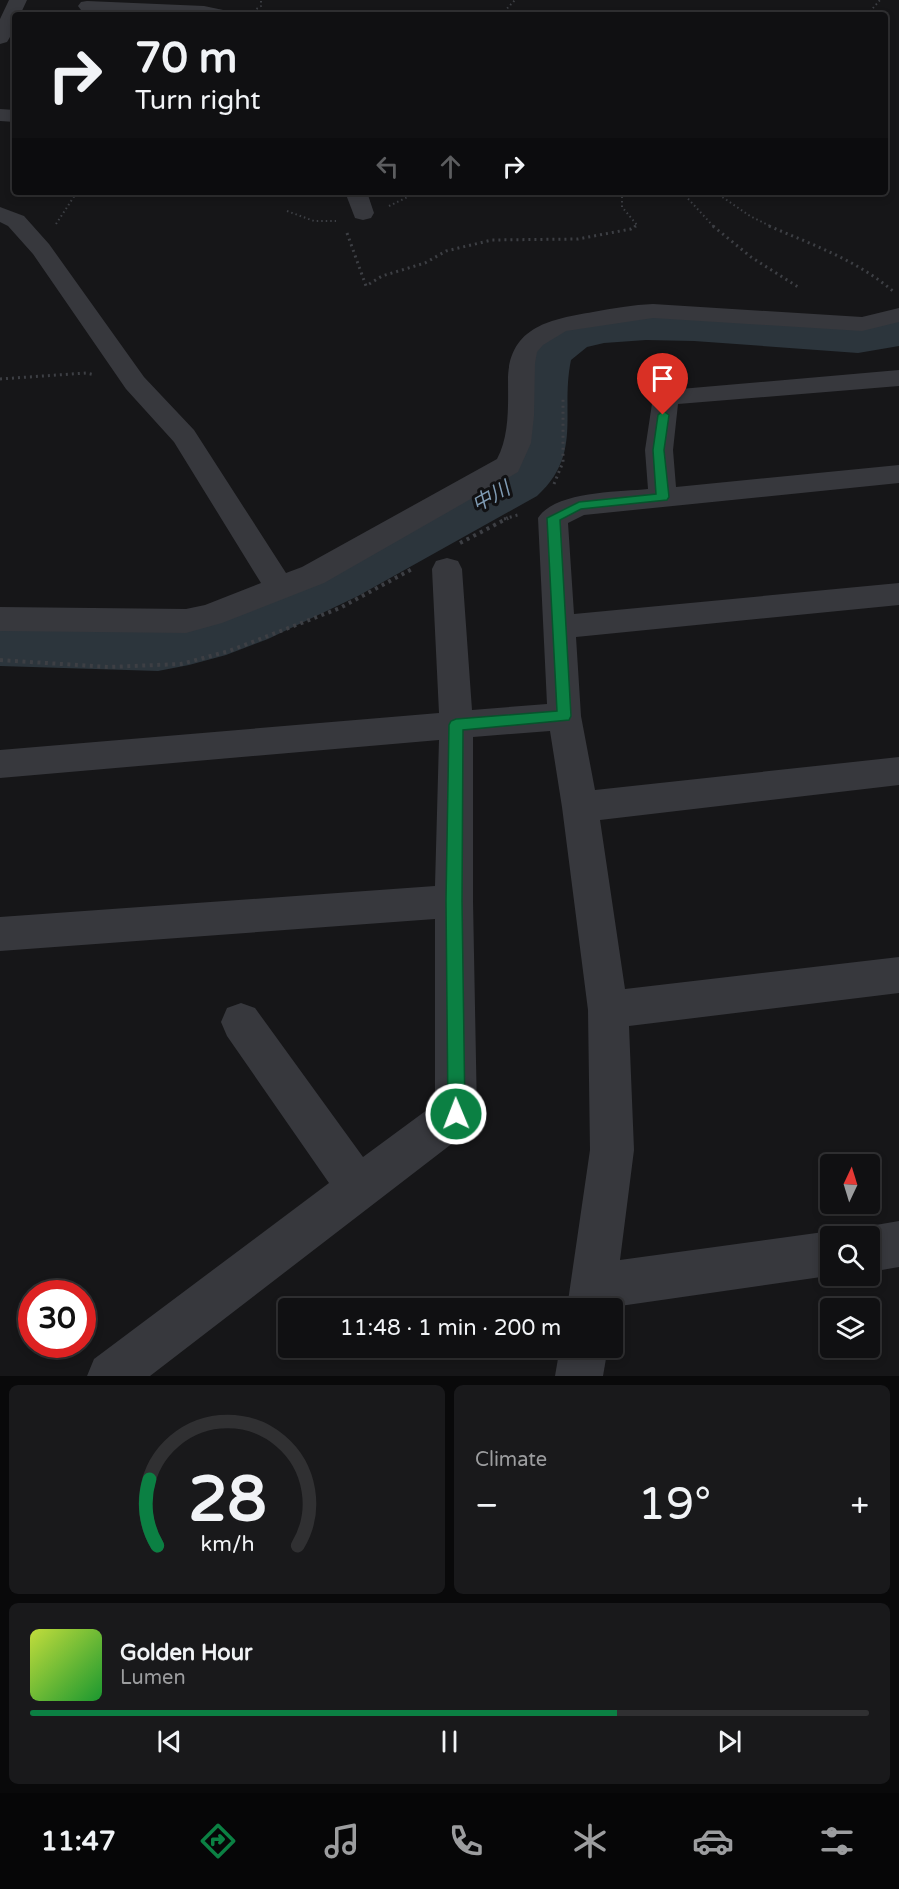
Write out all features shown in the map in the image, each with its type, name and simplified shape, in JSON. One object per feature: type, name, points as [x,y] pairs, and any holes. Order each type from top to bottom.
[{"type":"street","points":[[86,7],[183,12]]},
{"type":"street","points":[[0,38],[12,13]]},
{"type":"street","points":[[0,214],[16,221],[41,249],[135,383],[184,436],[279,587]]},
{"type":"street","points":[[0,619],[186,621],[211,615],[313,575],[508,465],[514,457],[518,444],[522,363],[525,351],[545,331],[559,325],[593,318],[652,311],[862,324],[899,315]]},
{"type":"street","points":[[663,497],[658,450],[666,397],[899,378]]},
{"type":"street","points":[[820,1256],[592,1298],[612,1150],[608,1010],[580,807],[564,716],[554,518],[579,506],[899,474]]},
{"type":"street","points":[[111,1376],[456,1114],[454,901],[456,725],[447,570]]},
{"type":"street","points":[[558,627],[899,594]]},
{"type":"street","points":[[0,764],[564,716]]},
{"type":"street","points":[[580,807],[899,771]]},
{"type":"street","points":[[0,934],[454,901]]},
{"type":"street","points":[[608,1010],[899,975]]},
{"type":"street","points":[[241,1022],[358,1187]]},
{"type":"street","points":[[880,1247],[899,1244]]},
{"type":"street","points":[[579,1376],[582,1358]]},
{"type":"path","points":[[251,12],[261,6],[261,0]]},
{"type":"path","points":[[504,12],[515,0]]},
{"type":"path","points":[[870,12],[880,0]]},
{"type":"path","points":[[52,229],[74,195]]},
{"type":"path","points":[[346,230],[366,286],[382,276],[425,263],[446,251],[492,240],[578,239],[631,230],[637,225],[622,207],[622,195]]},
{"type":"path","points":[[684,195],[694,210],[773,274],[798,287]]},
{"type":"path","points":[[719,195],[759,222],[842,255],[883,282],[899,300]]},
{"type":"path","points":[[0,379],[86,374],[123,384],[135,383]]},
{"type":"path","points":[[552,486],[556,482],[563,462],[563,396]]},
{"type":"waterway","name":"中川","points":[[0,642],[158,647],[189,642],[232,628],[275,610],[398,550],[517,483],[529,471],[537,458],[540,447],[540,412],[545,360],[549,352],[570,337],[603,328],[646,325],[743,329],[858,338],[899,331]]},
{"type":"route","points":[[456,1114],[454,901],[456,725],[564,716],[554,518],[579,506],[663,497],[658,450],[663,415]]}]
